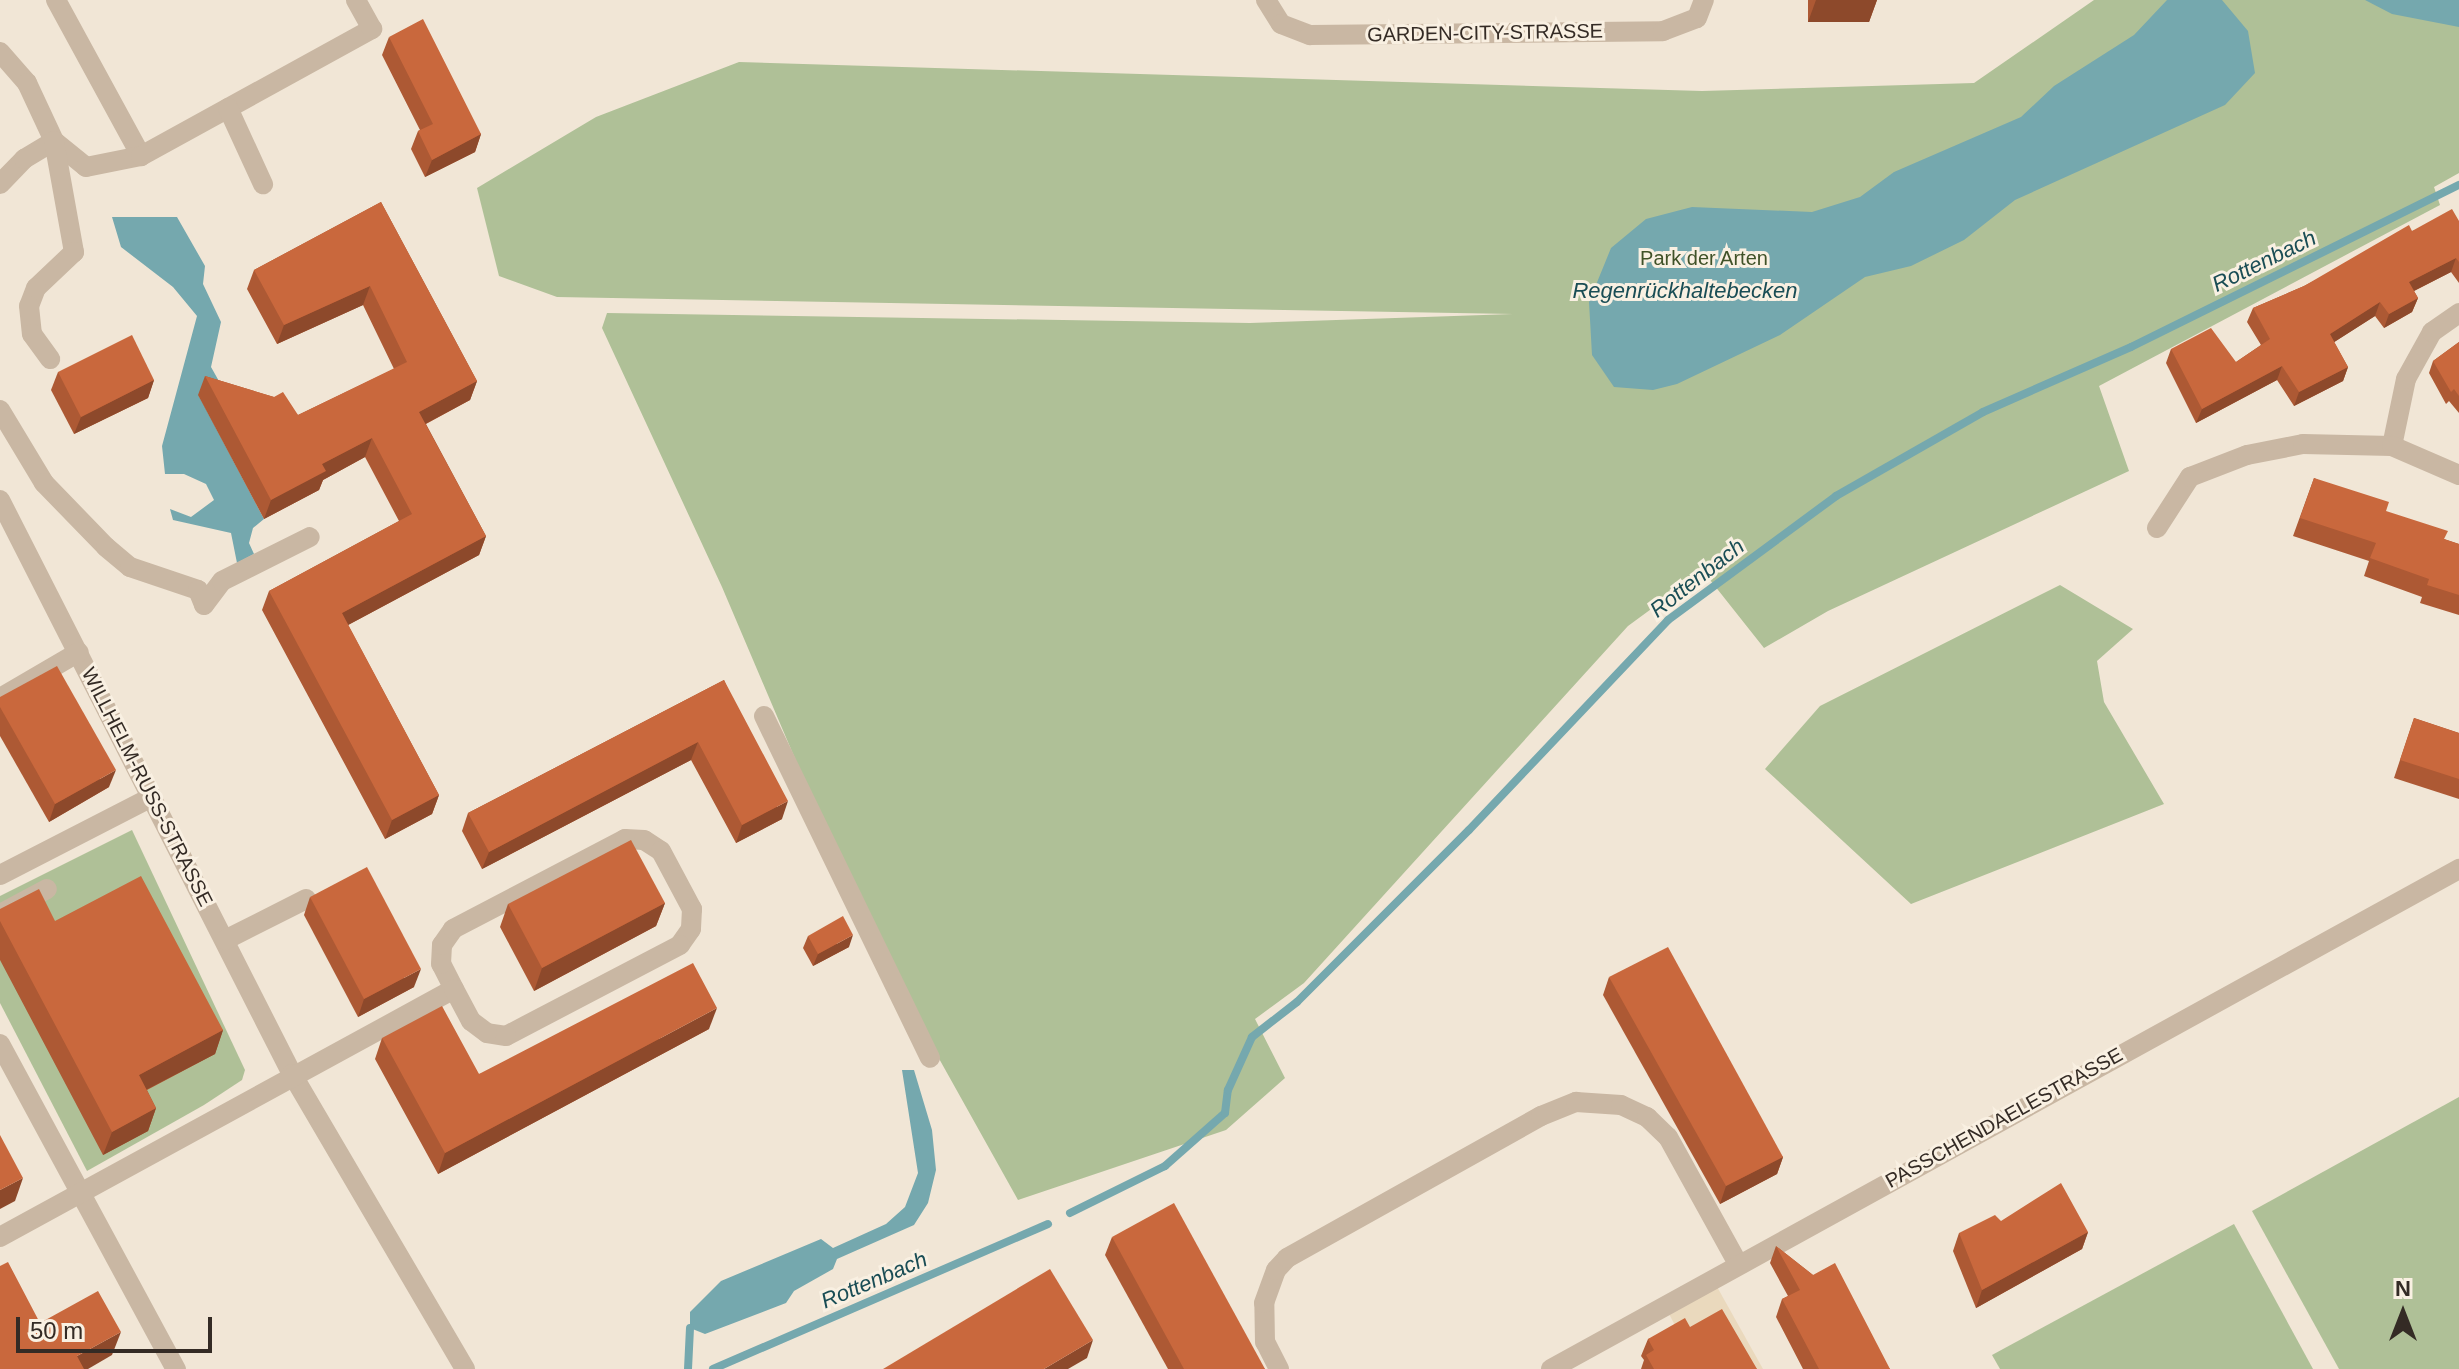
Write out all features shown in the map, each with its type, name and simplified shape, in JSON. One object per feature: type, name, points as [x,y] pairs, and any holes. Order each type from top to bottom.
[{"type":"street","points":[[56,0],[141,156]]},
{"type":"street","points":[[54,141],[86,167],[141,156],[372,29],[356,0]]},
{"type":"street","name":"GARDEN-CITY-STRASSE","points":[[1266,0],[1281,24],[1310,35],[1663,31],[1697,18],[1704,0]]},
{"type":"street","points":[[0,52],[27,83],[54,141],[74,252],[36,288],[29,306],[32,334],[50,359]]},
{"type":"street","points":[[228,108],[263,184]]},
{"type":"street","points":[[0,184],[24,159],[54,141]]},
{"type":"street","points":[[2392,446],[2406,379],[2432,332],[2459,313]]},
{"type":"street","points":[[0,410],[44,483],[106,547],[130,567],[198,590],[204,605],[222,581],[310,537]]},
{"type":"street","points":[[2157,528],[2190,477],[2247,455],[2303,444],[2392,446],[2459,475]]},
{"type":"street","name":"WILLHELM-RUSS-STRASSE","points":[[0,500],[292,1074],[465,1369]]},
{"type":"street","points":[[0,698],[79,652]]},
{"type":"street","points":[[764,716],[930,1058]]},
{"type":"street","points":[[0,875],[152,797]]},
{"type":"street","points":[[625,839],[644,840],[661,851],[692,909],[691,929],[680,945],[506,1036],[487,1033],[471,1021],[454,989],[441,964],[442,945],[453,929],[625,839]]},
{"type":"street","name":"PASSCHENDAELESTRASSE","points":[[1551,1369],[2459,869]]},
{"type":"street","points":[[0,914],[47,889]]},
{"type":"street","points":[[225,940],[306,899]]},
{"type":"street","points":[[0,1237],[292,1074],[454,989]]},
{"type":"street","points":[[0,1044],[176,1369]]},
{"type":"street","points":[[1279,1369],[1265,1342],[1264,1303],[1287,1258],[1541,1116],[1576,1102],[1621,1105],[1647,1117],[1668,1137],[1738,1264]]},
{"type":"green space","name":"Park der Arten","points":[[2094,0],[2459,0],[2459,173],[2434,187],[2440,205],[2099,386],[2129,471],[1828,611],[1764,648],[1703,571],[1628,626],[1304,983],[1255,1019],[1285,1078],[1226,1130],[1018,1200],[937,1055],[799,768],[722,587],[602,328],[607,313],[1250,323],[1513,314],[557,297],[499,276],[477,188],[596,117],[739,62],[1702,91],[1974,83]]},
{"type":"green space","points":[[2060,585],[2133,629],[2097,661],[2104,702],[2164,804],[1911,904],[1765,769],[1820,706]]},
{"type":"green space","points":[[132,830],[245,1070],[242,1080],[204,1105],[87,1171],[0,1003],[0,896]]},
{"type":"green space","points":[[2459,1097],[2459,1369],[2339,1369],[2252,1211]]},
{"type":"green space","points":[[2234,1224],[2313,1369],[2000,1369],[1992,1355]]},
{"type":"shaded area","points":[[1716,1285],[1763,1369],[1698,1369],[1668,1312]]},
{"type":"water","name":"Regenrückhaltebecken","points":[[2167,0],[2222,0],[2248,31],[2255,73],[2225,105],[2015,200],[1964,240],[1911,266],[1865,277],[1780,335],[1677,384],[1653,390],[1614,387],[1592,355],[1589,302],[1611,248],[1646,219],[1692,207],[1812,212],[1860,197],[1894,172],[2021,117],[2054,86],[2134,35]]},
{"type":"water","points":[[2365,0],[2459,0],[2459,27],[2392,14]]},
{"type":"water","points":[[112,217],[177,217],[205,266],[203,284],[221,322],[211,367],[233,406],[199,396],[264,519],[253,528],[249,543],[254,554],[237,563],[231,533],[173,520],[170,509],[191,517],[214,500],[206,484],[184,474],[165,474],[162,446],[197,316],[173,287],[121,247]]},
{"type":"water","points":[[902,1070],[914,1070],[932,1130],[936,1170],[928,1203],[914,1225],[837,1259],[833,1269],[794,1291],[786,1303],[705,1334],[690,1328],[690,1312],[721,1281],[821,1239],[833,1248],[886,1224],[905,1207],[918,1173]]},
{"type":"building","points":[[423,19],[481,134],[432,160],[418,131],[433,124],[389,37]]},
{"type":"building","points":[[381,202],[477,381],[419,412],[486,536],[342,613],[439,795],[392,820],[269,591],[412,514],[372,438],[322,464],[326,471],[271,500],[205,376],[274,397],[283,392],[298,415],[407,362],[370,286],[284,325],[254,270]]},
{"type":"building","points":[[2452,209],[2459,221],[2459,262],[2456,258],[2409,282],[2418,298],[2389,314],[2380,302],[2330,334],[2348,367],[2299,392],[2282,366],[2202,409],[2171,349],[2211,328],[2236,362],[2270,339],[2253,308],[2304,286],[2409,225],[2412,231]]},
{"type":"building","points":[[132,335],[154,380],[81,417],[58,372]]},
{"type":"building","points":[[2459,342],[2459,396],[2454,389],[2451,392],[2433,361]]},
{"type":"building","points":[[2314,478],[2389,502],[2386,511],[2448,531],[2444,539],[2459,544],[2459,595],[2427,585],[2429,579],[2370,558],[2376,543],[2300,518]]},
{"type":"building","points":[[57,666],[116,770],[55,804],[0,707],[0,697]]},
{"type":"building","points":[[724,680],[788,801],[742,825],[698,742],[489,852],[468,813]]},
{"type":"building","points":[[2414,718],[2459,733],[2459,779],[2400,760]]},
{"type":"building","points":[[631,840],[665,903],[542,968],[508,904]]},
{"type":"building","points":[[367,867],[421,969],[364,999],[310,897]]},
{"type":"building","points":[[141,876],[223,1030],[139,1075],[156,1108],[112,1132],[0,921],[0,909],[39,889],[55,921]]},
{"type":"building","points":[[843,916],[853,935],[818,954],[808,936]]},
{"type":"building","points":[[1668,947],[1783,1157],[1726,1186],[1609,977]]},
{"type":"building","points":[[693,963],[717,1008],[445,1153],[382,1038],[442,1006],[479,1074]]},
{"type":"building","points":[[0,1135],[23,1178],[0,1190]]},
{"type":"building","points":[[2061,1183],[2088,1232],[1982,1290],[1959,1233],[1995,1215],[2001,1221]]},
{"type":"building","points":[[1174,1203],[1265,1369],[1184,1369],[1112,1237]]},
{"type":"building","points":[[1776,1246],[1813,1275],[1835,1263],[1890,1369],[1819,1369],[1782,1299],[1800,1290]]},
{"type":"building","points":[[8,1262],[40,1323],[98,1291],[121,1332],[77,1356],[84,1369],[0,1369],[0,1266]]},
{"type":"building","points":[[1050,1269],[1093,1340],[1044,1369],[883,1369]]},
{"type":"building","points":[[1722,1309],[1757,1369],[1654,1369],[1646,1355],[1654,1350],[1648,1339],[1685,1318],[1690,1327]]},
{"type":"waterway","name":"Rottenbach","points":[[1070,1213],[1165,1166],[1225,1113],[1228,1090],[1252,1037],[1297,1002],[1469,830],[1668,620],[1836,496],[1983,412],[2131,347],[2459,185]]},
{"type":"waterway","name":"Rottenbach","points":[[713,1369],[1048,1224]]},
{"type":"waterway","points":[[688,1369],[690,1328]]}]
